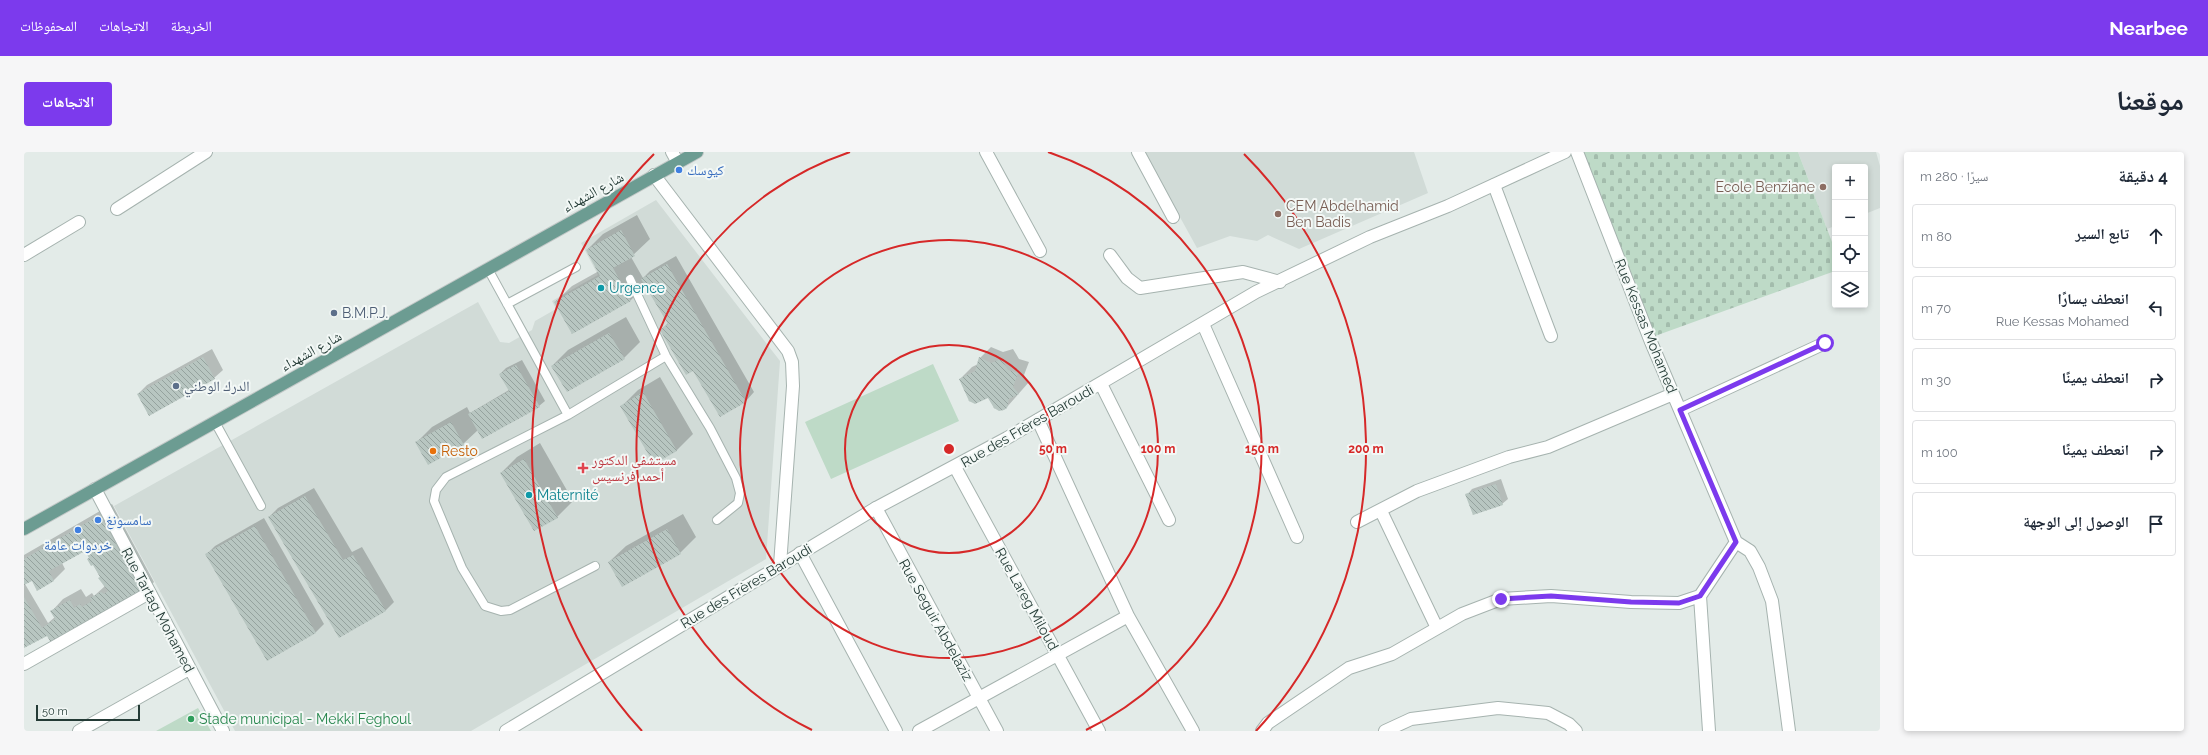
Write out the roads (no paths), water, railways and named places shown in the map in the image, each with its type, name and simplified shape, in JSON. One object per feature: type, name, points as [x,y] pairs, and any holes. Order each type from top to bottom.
[{"type":"main road","name":"شارع الشهداء","points":[[24,529],[654,175],[678,163],[692,153]]},
{"type":"street","points":[[117,209],[206,152]]},
{"type":"street","points":[[672,152],[678,163]]},
{"type":"street","points":[[986,152],[1040,251]]},
{"type":"street","points":[[1138,152],[1173,217]]},
{"type":"street","name":"Rue des Frères Baroudi","points":[[506,731],[876,508],[955,468],[1256,292],[1280,282],[1370,237],[1494,185],[1565,152]]},
{"type":"street","name":"Rue Kessas Mohamed","points":[[1577,152],[1673,394],[1736,542]]},
{"type":"street","points":[[654,175],[788,351],[792,362],[793,386],[780,565]]},
{"type":"street","points":[[1494,185],[1550,336]]},
{"type":"street","points":[[24,255],[79,222]]},
{"type":"street","points":[[1110,255],[1127,278],[1140,288],[1243,272],[1280,282]]},
{"type":"street","points":[[1203,324],[1297,537]]},
{"type":"street","points":[[1680,410],[1825,343]]},
{"type":"street","points":[[1101,384],[1170,520]]},
{"type":"street","points":[[1357,522],[1381,511],[1417,491],[1509,457],[1548,447],[1673,394]]},
{"type":"street","points":[[1038,420],[1128,616],[1193,731]]},
{"type":"street","name":"Rue Lareg Miloud","points":[[955,468],[1099,731]]},
{"type":"street","name":"Rue Tartag Mohamed","points":[[95,489],[188,669],[223,731]]},
{"type":"street","name":"Rue Seguir Abdelaziz","points":[[876,508],[997,731]]},
{"type":"street","points":[[1381,511],[1437,628]]},
{"type":"street","points":[[1709,731],[1700,596],[1736,542],[1750,551],[1759,567],[1772,601],[1789,731]]},
{"type":"street","points":[[800,553],[896,731]]},
{"type":"street","points":[[24,664],[149,593]]},
{"type":"street","points":[[1262,731],[1268,723],[1348,668],[1392,654],[1462,614],[1501,599],[1551,596],[1631,602],[1679,603],[1700,596]]},
{"type":"street","points":[[919,731],[980,699],[1128,616]]},
{"type":"street","points":[[79,731],[188,669]]},
{"type":"street","points":[[1385,731],[1411,720],[1498,708],[1548,713],[1569,724],[1576,731]]},
{"type":"lane","points":[[507,304],[576,267]]},
{"type":"lane","points":[[488,269],[568,415]]},
{"type":"lane","points":[[630,279],[666,356],[710,428],[736,478],[740,493],[738,503],[717,520]]},
{"type":"lane","points":[[595,566],[510,610],[501,611],[485,606],[462,568],[434,501],[436,490],[446,477],[568,415],[666,356]]},
{"type":"lane","points":[[215,422],[261,506]]},
{"type":"place","name":"كيوسك","points":[[679,170]]},
{"type":"place","name":"Ecole Benziane","points":[[1823,187]]},
{"type":"place","name":"CEM Abdelhamid Ben Badis","points":[[1278,214]]},
{"type":"place","name":"Urgence","points":[[601,288]]},
{"type":"place","name":"B.M.P.J.","points":[[334,313]]},
{"type":"place","name":"الدرك الوطني","points":[[176,386]]},
{"type":"place","name":"Resto","points":[[433,451]]},
{"type":"place","name":"مستشفى الدكتور أحمد فرنسيس","points":[[583,468]]},
{"type":"place","name":"Maternité","points":[[529,495]]},
{"type":"place","name":"سامسونغ","points":[[98,520]]},
{"type":"place","name":"خردوات عامة","points":[[78,530]]},
{"type":"place","name":"Stade municipal - Mekki Feghoul","points":[[191,719]]}]
